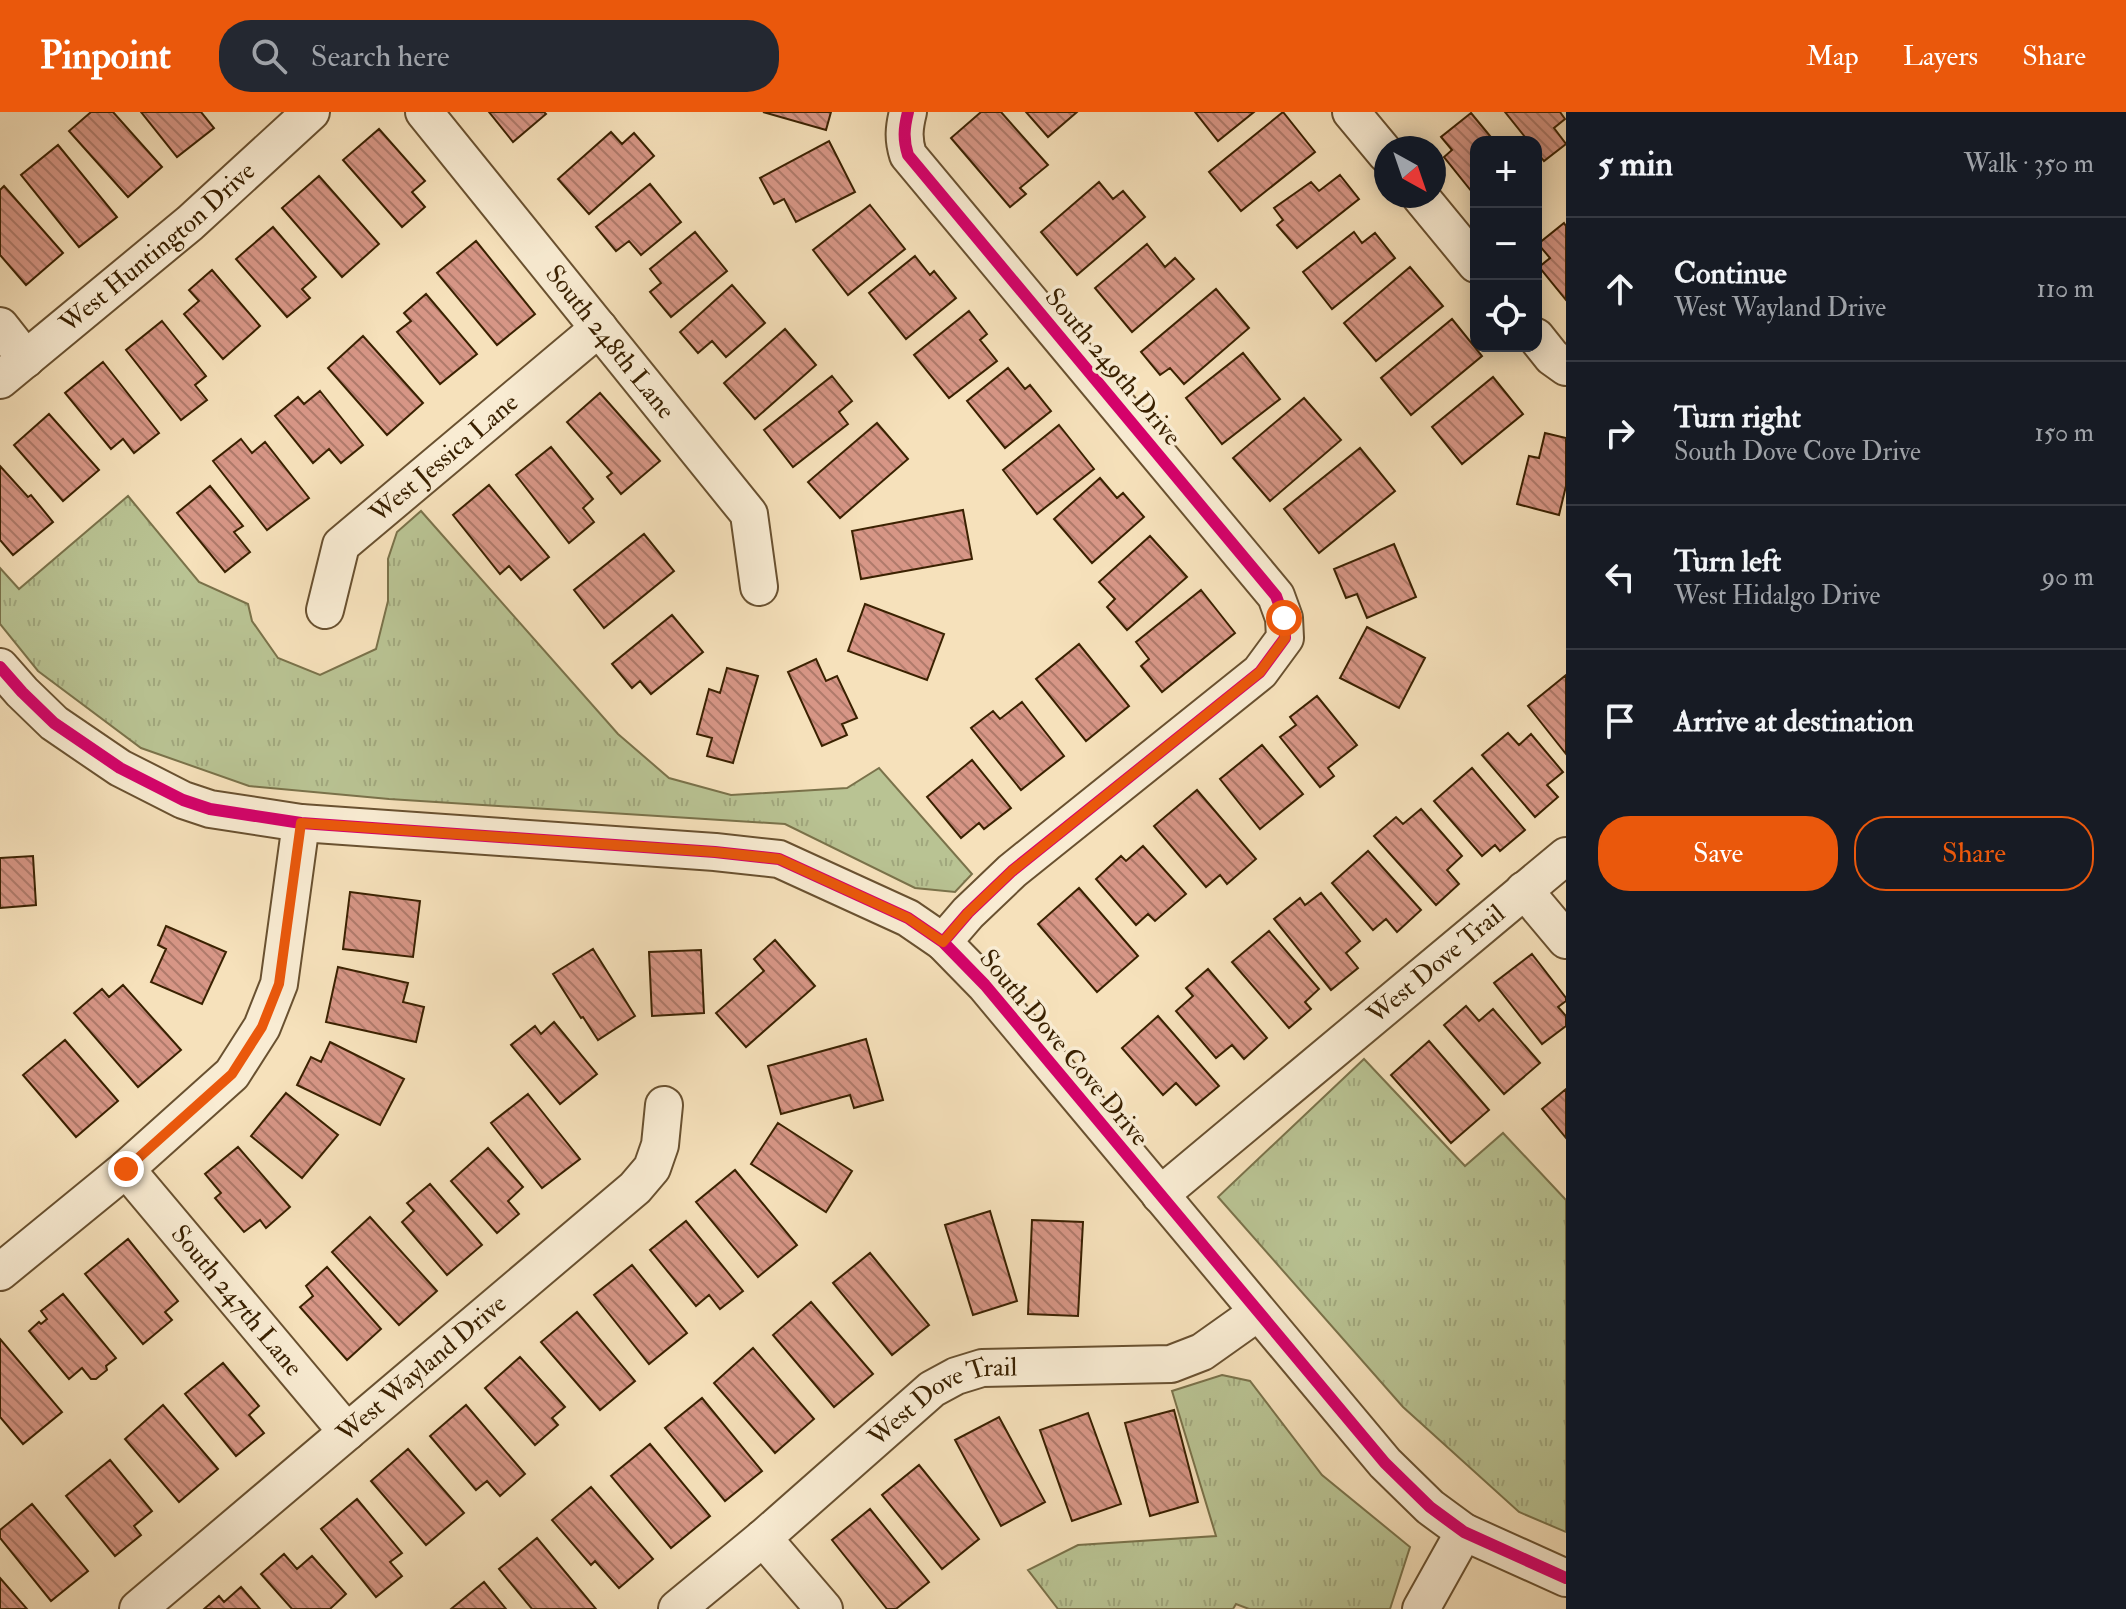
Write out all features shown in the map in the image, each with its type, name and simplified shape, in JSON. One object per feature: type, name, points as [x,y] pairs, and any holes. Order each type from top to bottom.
[{"type":"street","name":"West Huntington Drive","points":[[13,370],[190,223],[311,112]]},
{"type":"street","name":"South 248th Lane","points":[[424,112],[749,514],[759,587]]},
{"type":"street","name":"South 249th Drive","points":[[906,120],[904,143],[908,155],[1276,596],[1284,618],[1285,638],[1260,672],[1012,871],[943,942]]},
{"type":"street","points":[[1430,208],[1470,257]]},
{"type":"street","points":[[0,326],[13,370]]},
{"type":"street","name":"West Jessica Lane","points":[[325,610],[341,545],[599,328]]},
{"type":"street","points":[[1542,344],[1566,367]]},
{"type":"street","name":"South Dove Cove Drive","points":[[0,667],[54,723],[120,768],[183,800],[210,809],[301,823],[779,859],[908,918],[943,942],[985,985],[1385,1463],[1430,1507],[1464,1532],[1566,1578]]},
{"type":"street","points":[[0,1272],[126,1169],[232,1074],[262,1027],[279,984],[301,823]]},
{"type":"street","name":"West Dove Trail","points":[[1160,1195],[1566,856]]},
{"type":"street","points":[[1524,890],[1566,940]]},
{"type":"street","name":"West Wayland Drive","points":[[138,1609],[635,1188],[652,1168],[660,1145],[664,1105]]},
{"type":"street","name":"South 247th Lane","points":[[126,1169],[347,1432]]},
{"type":"street","name":"West Dove Trail","points":[[677,1609],[763,1538],[932,1389],[956,1376],[982,1368],[1171,1364],[1202,1352],[1257,1313]]},
{"type":"street","points":[[1421,1609],[1464,1532]]},
{"type":"street","points":[[763,1538],[824,1609]]},
{"type":"green space","points":[[128,496],[199,582],[248,604],[252,621],[278,658],[320,675],[376,649],[388,601],[388,559],[397,532],[421,511],[618,734],[669,778],[731,795],[847,788],[879,768],[972,874],[955,892],[915,888],[785,824],[389,799],[249,786],[141,748],[38,671],[0,624],[0,568],[19,589]]},
{"type":"green space","points":[[1364,1059],[1465,1166],[1503,1133],[1566,1200],[1566,1532],[1519,1512],[1403,1407],[1218,1197]]},
{"type":"green space","points":[[1222,1375],[1250,1381],[1322,1475],[1410,1547],[1390,1609],[1249,1609],[1236,1604],[1233,1609],[1058,1609],[1028,1570],[1078,1545],[1216,1536],[1172,1391]]},
{"type":"building","points":[[91,112],[113,112],[162,167],[128,197],[69,131]]},
{"type":"building","points":[[141,112],[201,112],[214,128],[177,157]]},
{"type":"building","points":[[489,112],[544,112],[546,114],[513,142]]},
{"type":"building","points":[[763,112],[831,112],[826,130]]},
{"type":"building","points":[[981,112],[1001,112],[1048,165],[1020,188],[1026,194],[1010,207],[951,138]]},
{"type":"building","points":[[1026,112],[1077,112],[1048,137]]},
{"type":"building","points":[[1195,112],[1254,112],[1218,141]]},
{"type":"building","points":[[1283,112],[1315,152],[1241,211],[1209,172]]},
{"type":"building","points":[[1505,112],[1560,112],[1565,119],[1554,128],[1566,144],[1544,161],[1542,136],[1524,136]]},
{"type":"building","points":[[1471,113],[1490,136],[1470,136],[1470,190],[1446,160],[1452,150],[1446,143],[1446,136],[1442,136]]},
{"type":"building","points":[[379,129],[425,181],[412,192],[425,207],[402,227],[343,160]]},
{"type":"building","points":[[611,132],[622,144],[634,133],[654,156],[589,214],[558,179]]},
{"type":"building","points":[[829,141],[855,192],[796,222],[784,199],[774,204],[760,178]]},
{"type":"building","points":[[58,145],[117,217],[79,247],[21,175]]},
{"type":"building","points":[[1340,175],[1359,199],[1297,248],[1277,225],[1283,220],[1274,208],[1311,182],[1319,191]]},
{"type":"building","points":[[319,176],[379,244],[342,277],[282,208]]},
{"type":"building","points":[[1099,182],[1113,199],[1123,191],[1145,217],[1077,275],[1041,232]]},
{"type":"building","points":[[650,184],[681,222],[641,255],[629,241],[616,251],[596,227]]},
{"type":"building","points":[[4,186],[63,253],[26,285],[0,255],[0,190]]},
{"type":"building","points":[[870,205],[905,249],[848,295],[813,250]]},
{"type":"building","points":[[1564,223],[1566,300],[1542,271],[1542,265],[1550,258],[1542,249],[1542,241]]},
{"type":"building","points":[[273,227],[316,277],[302,289],[310,298],[287,317],[236,259]]},
{"type":"building","points":[[695,232],[727,271],[671,317],[650,292],[661,283],[650,269]]},
{"type":"building","points":[[1354,232],[1362,243],[1375,233],[1395,258],[1332,309],[1303,272]]},
{"type":"building","points":[[476,241],[535,314],[497,345],[437,273]]},
{"type":"building","points":[[1147,244],[1165,267],[1175,258],[1194,279],[1132,332],[1095,288]]},
{"type":"building","points":[[915,256],[930,275],[934,271],[956,298],[906,339],[869,293]]},
{"type":"building","points":[[1410,267],[1443,306],[1376,361],[1344,323]]},
{"type":"building","points":[[212,270],[260,326],[223,359],[184,314],[199,301],[189,290]]},
{"type":"building","points":[[732,285],[765,323],[726,357],[712,341],[698,353],[680,332]]},
{"type":"building","points":[[1216,289],[1249,328],[1184,384],[1170,368],[1160,375],[1141,352]]},
{"type":"building","points":[[426,294],[477,354],[440,384],[397,332],[411,321],[404,313]]},
{"type":"building","points":[[969,311],[987,334],[980,340],[997,361],[949,398],[914,355]]},
{"type":"building","points":[[1452,319],[1470,341],[1470,352],[1479,352],[1482,356],[1411,415],[1381,378]]},
{"type":"building","points":[[162,321],[206,376],[195,385],[207,400],[181,420],[126,350]]},
{"type":"building","points":[[785,329],[816,365],[755,419],[724,383]]},
{"type":"building","points":[[363,336],[423,403],[387,435],[328,368]]},
{"type":"building","points":[[1243,353],[1280,399],[1222,444],[1186,398]]},
{"type":"building","points":[[103,362],[159,433],[134,453],[123,439],[111,449],[65,393]]},
{"type":"building","points":[[1008,368],[1025,389],[1030,385],[1051,411],[1005,448],[967,401]]},
{"type":"building","points":[[832,376],[852,401],[839,412],[848,424],[793,467],[764,430]]},
{"type":"building","points":[[1493,377],[1523,414],[1462,464],[1432,427]]},
{"type":"building","points":[[320,391],[363,445],[341,463],[329,449],[313,463],[275,416],[298,397],[304,404]]},
{"type":"building","points":[[600,393],[660,461],[621,494],[607,477],[612,473],[567,422]]},
{"type":"building","points":[[1304,398],[1341,440],[1270,501],[1233,458]]},
{"type":"building","points":[[49,414],[99,470],[63,501],[14,445]]},
{"type":"building","points":[[877,423],[908,459],[840,518],[808,482]]},
{"type":"building","points":[[1059,425],[1094,469],[1037,514],[1003,470]]},
{"type":"building","points":[[1545,433],[1566,438],[1566,486],[1559,515],[1517,504],[1529,456],[1539,458]]},
{"type":"building","points":[[241,439],[252,453],[265,442],[309,498],[267,530],[213,461]]},
{"type":"building","points":[[551,447],[593,499],[583,508],[594,522],[569,543],[516,475]]},
{"type":"building","points":[[1360,448],[1395,491],[1319,553],[1284,509]]},
{"type":"building","points":[[0,466],[28,497],[31,495],[53,522],[13,555],[0,540]]},
{"type":"building","points":[[1100,478],[1117,498],[1123,493],[1144,517],[1092,563],[1054,519]]},
{"type":"building","points":[[489,485],[549,557],[521,580],[509,566],[500,574],[453,515]]},
{"type":"building","points":[[210,486],[243,526],[234,532],[250,552],[225,572],[177,513]]},
{"type":"building","points":[[963,510],[972,559],[861,579],[852,531]]},
{"type":"building","points":[[644,534],[674,571],[604,628],[574,590]]},
{"type":"building","points":[[1150,536],[1187,577],[1127,630],[1107,607],[1115,599],[1099,582]]},
{"type":"building","points":[[1394,544],[1416,597],[1367,618],[1357,594],[1346,598],[1334,569]]},
{"type":"building","points":[[1201,590],[1235,633],[1162,692],[1141,666],[1149,659],[1136,642]]},
{"type":"building","points":[[865,604],[944,634],[927,680],[848,651]]},
{"type":"building","points":[[672,615],[703,652],[651,694],[640,681],[632,688],[612,664]]},
{"type":"building","points":[[1367,627],[1425,658],[1399,708],[1340,678]]},
{"type":"building","points":[[1079,644],[1129,706],[1086,741],[1036,679]]},
{"type":"building","points":[[816,659],[826,681],[837,676],[857,718],[842,724],[847,735],[822,746],[788,672]]},
{"type":"building","points":[[727,668],[758,676],[733,763],[707,756],[712,738],[697,734],[709,689],[720,693]]},
{"type":"building","points":[[1566,675],[1566,754],[1528,706]]},
{"type":"building","points":[[1317,696],[1357,745],[1328,768],[1334,776],[1320,787],[1280,737],[1296,725],[1290,717]]},
{"type":"building","points":[[1022,702],[1064,756],[1021,790],[971,728],[993,711],[1000,719]]},
{"type":"building","points":[[1508,733],[1519,745],[1531,734],[1563,772],[1547,785],[1558,797],[1535,817],[1482,755]]},
{"type":"building","points":[[1262,745],[1303,794],[1260,829],[1220,779]]},
{"type":"building","points":[[972,760],[1011,808],[984,829],[979,823],[961,838],[927,797]]},
{"type":"building","points":[[1472,768],[1525,830],[1500,851],[1495,845],[1482,856],[1434,801]]},
{"type":"building","points":[[1197,790],[1256,859],[1227,884],[1220,875],[1206,887],[1154,826]]},
{"type":"building","points":[[1421,809],[1462,856],[1447,870],[1459,884],[1436,905],[1374,836],[1396,817],[1403,824]]},
{"type":"building","points":[[1143,846],[1186,894],[1155,921],[1148,914],[1136,925],[1096,879],[1121,856],[1126,861]]},
{"type":"building","points":[[1368,851],[1421,910],[1397,932],[1386,919],[1373,930],[1332,883]]},
{"type":"building","points":[[33,856],[36,905],[0,908],[0,858]]},
{"type":"building","points":[[1079,888],[1138,956],[1097,992],[1038,924]]},
{"type":"building","points":[[350,892],[420,901],[413,957],[343,949]]},
{"type":"building","points":[[1321,893],[1360,941],[1346,953],[1358,968],[1331,990],[1274,919],[1300,898],[1305,905]]},
{"type":"building","points":[[166,926],[226,952],[202,1004],[151,982],[166,949],[158,945]]},
{"type":"building","points":[[1269,931],[1319,989],[1305,1002],[1311,1009],[1289,1028],[1232,962]]},
{"type":"building","points":[[775,940],[815,986],[746,1047],[716,1013],[764,971],[754,959]]},
{"type":"building","points":[[593,949],[635,1016],[598,1040],[553,974]]},
{"type":"building","points":[[701,950],[704,1013],[652,1016],[649,952]]},
{"type":"building","points":[[1532,954],[1566,998],[1558,1007],[1566,1016],[1566,1026],[1542,1044],[1494,983]]},
{"type":"building","points":[[338,967],[408,983],[403,1002],[424,1007],[416,1042],[326,1022]]},
{"type":"building","points":[[1208,969],[1267,1038],[1244,1059],[1232,1045],[1216,1058],[1176,1011],[1193,996],[1186,988]]},
{"type":"building","points":[[123,985],[181,1050],[138,1087],[74,1013],[102,989],[109,997]]},
{"type":"building","points":[[1466,1006],[1479,1021],[1493,1009],[1540,1063],[1504,1094],[1444,1025]]},
{"type":"building","points":[[1158,1016],[1219,1086],[1196,1105],[1176,1083],[1163,1095],[1122,1048]]},
{"type":"building","points":[[554,1022],[597,1074],[560,1104],[511,1045],[535,1026],[541,1034]]},
{"type":"building","points":[[866,1039],[883,1100],[854,1108],[850,1095],[781,1114],[768,1066]]},
{"type":"building","points":[[65,1040],[118,1101],[76,1137],[23,1075]]},
{"type":"building","points":[[1429,1041],[1489,1110],[1451,1143],[1391,1075]]},
{"type":"building","points":[[330,1042],[404,1079],[380,1125],[297,1085],[311,1057],[321,1062]]},
{"type":"building","points":[[1566,1089],[1566,1138],[1542,1109]]},
{"type":"building","points":[[286,1093],[338,1135],[302,1178],[251,1136]]},
{"type":"building","points":[[528,1094],[580,1159],[542,1188],[491,1123]]},
{"type":"building","points":[[778,1123],[852,1171],[826,1212],[751,1164]]},
{"type":"building","points":[[238,1147],[290,1207],[266,1228],[260,1220],[244,1232],[215,1198],[221,1193],[205,1174]]},
{"type":"building","points":[[488,1148],[523,1187],[508,1201],[519,1214],[497,1233],[451,1181]]},
{"type":"building","points":[[735,1170],[797,1245],[758,1277],[696,1202]]},
{"type":"building","points":[[430,1184],[482,1245],[447,1275],[402,1222],[414,1211],[407,1203]]},
{"type":"building","points":[[990,1211],[1017,1301],[973,1315],[945,1225]]},
{"type":"building","points":[[370,1217],[437,1291],[399,1325],[332,1252]]},
{"type":"building","points":[[1032,1220],[1083,1222],[1078,1316],[1028,1314]]},
{"type":"building","points":[[686,1221],[743,1291],[720,1309],[709,1295],[696,1306],[650,1250]]},
{"type":"building","points":[[128,1239],[178,1301],[165,1312],[172,1320],[143,1344],[85,1274]]},
{"type":"building","points":[[870,1253],[929,1325],[892,1355],[833,1283]]},
{"type":"building","points":[[632,1265],[687,1333],[649,1364],[594,1295]]},
{"type":"building","points":[[327,1267],[381,1329],[347,1360],[300,1307],[313,1296],[306,1286]]},
{"type":"building","points":[[63,1294],[116,1358],[96,1379],[91,1379],[82,1368],[69,1379],[29,1331],[47,1319],[41,1311]]},
{"type":"building","points":[[811,1302],[873,1374],[834,1407],[773,1335]]},
{"type":"building","points":[[577,1312],[635,1381],[600,1410],[541,1342]]},
{"type":"building","points":[[0,1339],[62,1412],[23,1444],[0,1417]]},
{"type":"building","points":[[753,1348],[814,1419],[775,1453],[714,1383]]},
{"type":"building","points":[[520,1357],[565,1407],[552,1418],[558,1425],[535,1445],[485,1388]]},
{"type":"building","points":[[223,1363],[259,1406],[249,1415],[264,1433],[236,1456],[185,1394]]},
{"type":"building","points":[[702,1398],[762,1471],[725,1501],[665,1428]]},
{"type":"building","points":[[163,1405],[218,1469],[179,1502],[125,1439]]},
{"type":"building","points":[[466,1405],[525,1474],[500,1496],[487,1481],[476,1490],[430,1436]]},
{"type":"building","points":[[1174,1410],[1198,1502],[1150,1516],[1125,1423]]},
{"type":"building","points":[[1088,1413],[1121,1504],[1072,1521],[1040,1430]]},
{"type":"building","points":[[999,1417],[1045,1502],[1001,1526],[955,1440]]},
{"type":"building","points":[[650,1444],[710,1516],[671,1548],[611,1476]]},
{"type":"building","points":[[408,1449],[464,1513],[426,1545],[371,1481]]},
{"type":"building","points":[[110,1460],[152,1511],[134,1526],[141,1535],[115,1556],[66,1496]]},
{"type":"building","points":[[919,1465],[979,1539],[942,1569],[882,1495]]},
{"type":"building","points":[[591,1487],[653,1559],[619,1588],[595,1561],[591,1565],[552,1520]]},
{"type":"building","points":[[357,1499],[402,1553],[390,1562],[402,1576],[376,1597],[321,1529]]},
{"type":"building","points":[[32,1504],[88,1571],[51,1601],[0,1538],[0,1530]]},
{"type":"building","points":[[870,1509],[929,1582],[896,1609],[887,1609],[832,1540]]},
{"type":"building","points":[[537,1538],[596,1609],[532,1609],[499,1569]]},
{"type":"building","points":[[284,1554],[297,1569],[312,1556],[346,1594],[330,1609],[292,1609],[261,1574]]},
{"type":"building","points":[[0,1578],[27,1609],[0,1609]]},
{"type":"building","points":[[484,1582],[506,1609],[451,1609]]},
{"type":"building","points":[[241,1587],[260,1609],[204,1609],[219,1596],[224,1602]]},
{"type":"cycle path","points":[[908,112],[905,134],[908,155],[1276,596],[1284,618],[1285,638],[1260,672],[1012,871],[943,942]]},
{"type":"cycle path","points":[[0,667],[54,723],[120,768],[183,800],[210,809],[301,823],[779,859],[908,918],[943,942],[985,985],[1385,1463],[1430,1507],[1464,1532],[1566,1578]]},
{"type":"route","points":[[126,1169],[232,1074],[262,1027],[279,984],[301,823],[779,859],[908,918],[943,942],[1012,871],[1260,672],[1285,638],[1284,618]]}]
